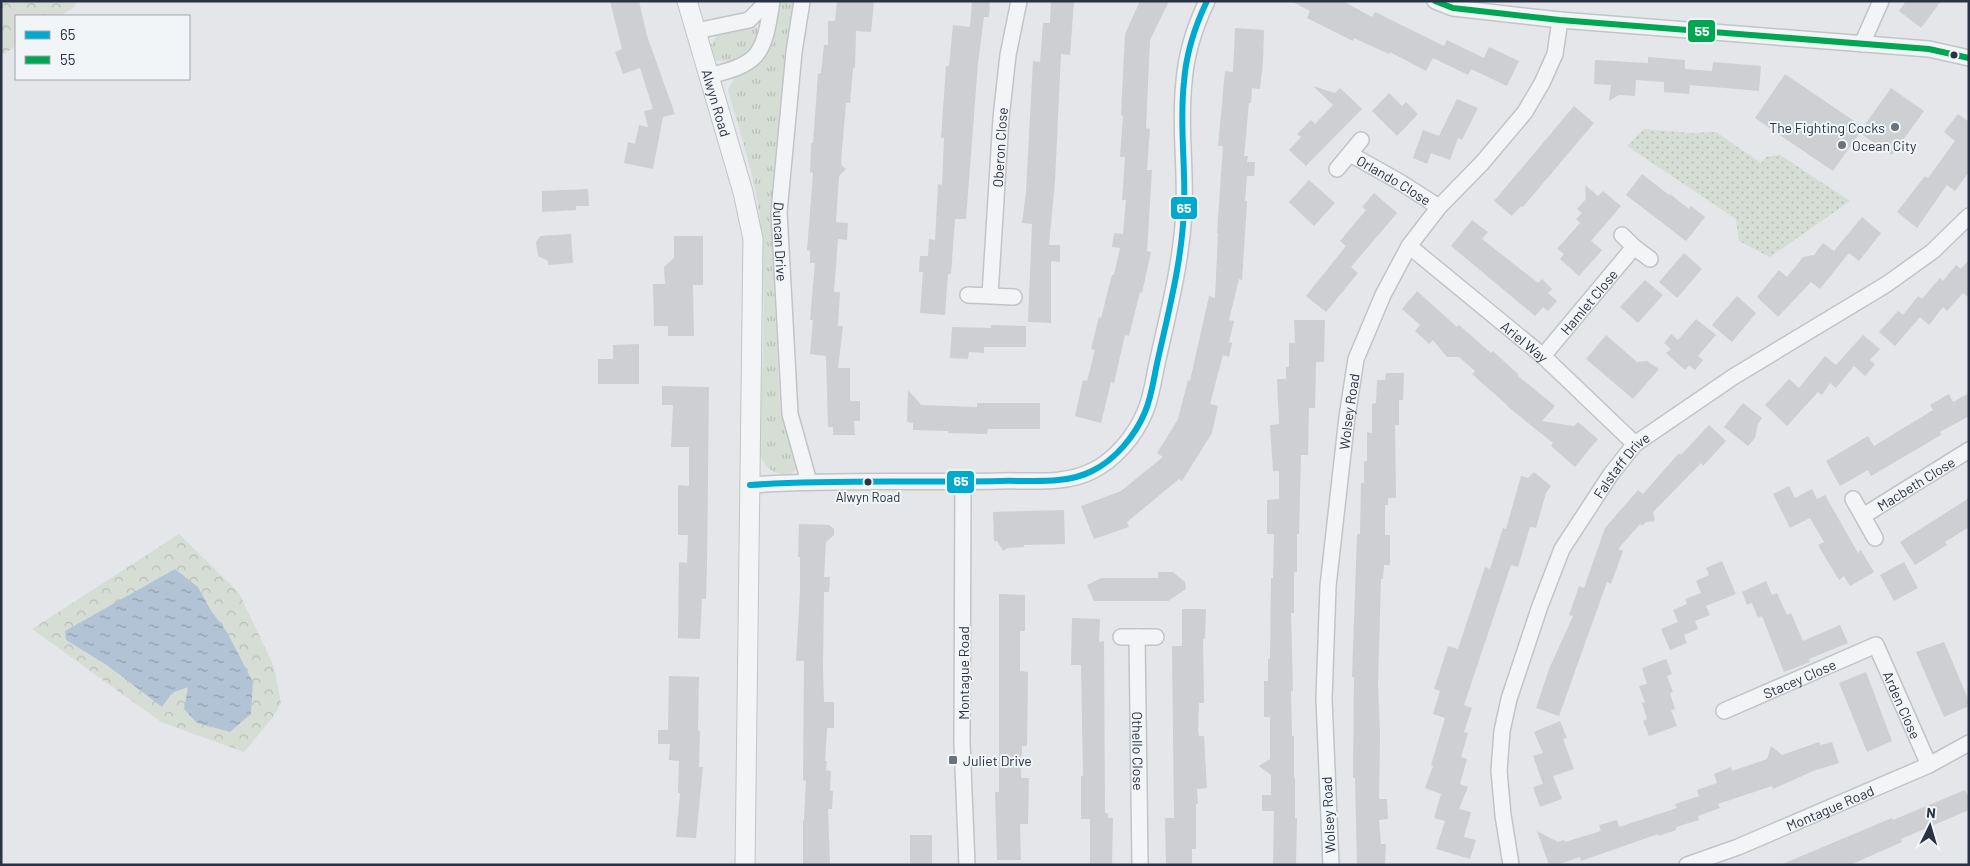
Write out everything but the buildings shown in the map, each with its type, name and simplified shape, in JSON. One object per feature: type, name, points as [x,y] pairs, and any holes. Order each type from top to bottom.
[{"type":"street","name":"Alwyn Road","points":[[687,1],[743,192],[753,239],[745,865]]},
{"type":"street","points":[[696,31],[749,20],[768,1]]},
{"type":"street","points":[[708,76],[737,67],[755,56],[764,40],[772,1]]},
{"type":"street","name":"Duncan Drive","points":[[802,1],[794,52],[779,212],[790,414],[809,482]]},
{"type":"street","name":"Oberon Close","points":[[990,295],[1001,118],[1008,55],[1019,1]]},
{"type":"street","points":[[750,485],[809,482],[962,482],[1068,479],[1092,471],[1112,457],[1131,438],[1145,412],[1171,303],[1183,237],[1185,194],[1184,82],[1188,54],[1200,15],[1207,1]]},
{"type":"street","points":[[1435,1],[1452,8],[1560,20],[1930,49],[1969,58]]},
{"type":"street","points":[[1862,44],[1881,1]]},
{"type":"street","name":"Wolsey Road","points":[[1331,865],[1324,699],[1328,586],[1347,417],[1356,359],[1383,296],[1410,246],[1439,207],[1482,164],[1525,112],[1542,83],[1555,54],[1560,20]]},
{"type":"street","name":"Orlando Close","points":[[1337,169],[1362,140]]},
{"type":"street","name":"Orlando Close","points":[[1350,154],[1400,182],[1439,207]]},
{"type":"street","name":"Falstaff Drive","points":[[1511,865],[1503,815],[1499,770],[1502,731],[1509,699],[1540,606],[1562,549],[1611,474],[1635,444],[1733,377],[1887,284],[1933,251],[1969,216]]},
{"type":"street","points":[[1622,235],[1650,259]]},
{"type":"street","name":"Ariel Way","points":[[1410,246],[1543,356],[1635,444]]},
{"type":"street","name":"Hamlet Close","points":[[1543,356],[1634,247]]},
{"type":"street","points":[[968,295],[1014,297]]},
{"type":"street","name":"Macbeth Close","points":[[1863,516],[1969,450]]},
{"type":"street","name":"Montague Road","points":[[962,482],[962,743],[966,865]]},
{"type":"street","name":"Macbeth Close","points":[[1853,499],[1875,538]]},
{"type":"street","points":[[1121,637],[1156,637]]},
{"type":"street","name":"Othello Close","points":[[1137,637],[1140,865]]},
{"type":"street","name":"Stacey Close","points":[[1724,712],[1876,645]]},
{"type":"street","name":"Arden Close","points":[[1876,645],[1929,764]]},
{"type":"street","name":"Montague Road","points":[[1687,865],[1738,847],[1929,764],[1969,744]]},
{"type":"green space","points":[[1,1],[78,1],[73,8],[62,15],[15,15],[15,47],[1,56]]},
{"type":"green space","points":[[781,1],[796,1],[791,23],[773,181],[774,284],[780,409],[798,467],[790,475],[774,472],[767,467],[759,452],[764,307],[760,220],[751,171],[728,90],[734,78],[745,71],[769,43]]},
{"type":"green space","points":[[753,24],[758,29],[756,39],[747,54],[731,61],[715,60],[711,45],[718,34]]},
{"type":"green space","points":[[1644,129],[1690,133],[1716,132],[1761,163],[1766,157],[1780,155],[1850,201],[1770,257],[1739,241],[1736,219],[1627,146]]},
{"type":"green space","points":[[179,534],[239,593],[274,667],[281,703],[273,717],[244,752],[161,722],[32,629]],"holes":[[[198,587],[212,612],[227,632],[253,682],[251,714],[230,732],[197,723],[188,686],[172,693],[162,707],[108,666],[66,640]]]},
{"type":"water","points":[[175,569],[198,587],[212,612],[227,632],[253,682],[251,714],[230,732],[197,723],[184,709],[188,687],[172,693],[162,707],[108,666],[66,640],[65,631]]},
{"type":"transit line","name":"65","points":[[750,485],[813,482],[1059,480],[1092,471],[1109,461],[1116,454],[1136,430],[1147,406],[1174,285],[1181,247],[1184,209],[1182,114],[1185,72],[1192,40],[1207,1]]},
{"type":"transit line","name":"55","points":[[1435,1],[1453,8],[1560,20],[1929,49],[1969,58]]},
{"type":"place","name":"The Fighting Cocks","points":[[1895,127]]},
{"type":"place","name":"Ocean City","points":[[1842,145]]},
{"type":"place","name":"Alwyn Road","points":[[868,482]]},
{"type":"place","name":"Juliet Drive","points":[[953,760]]}]
